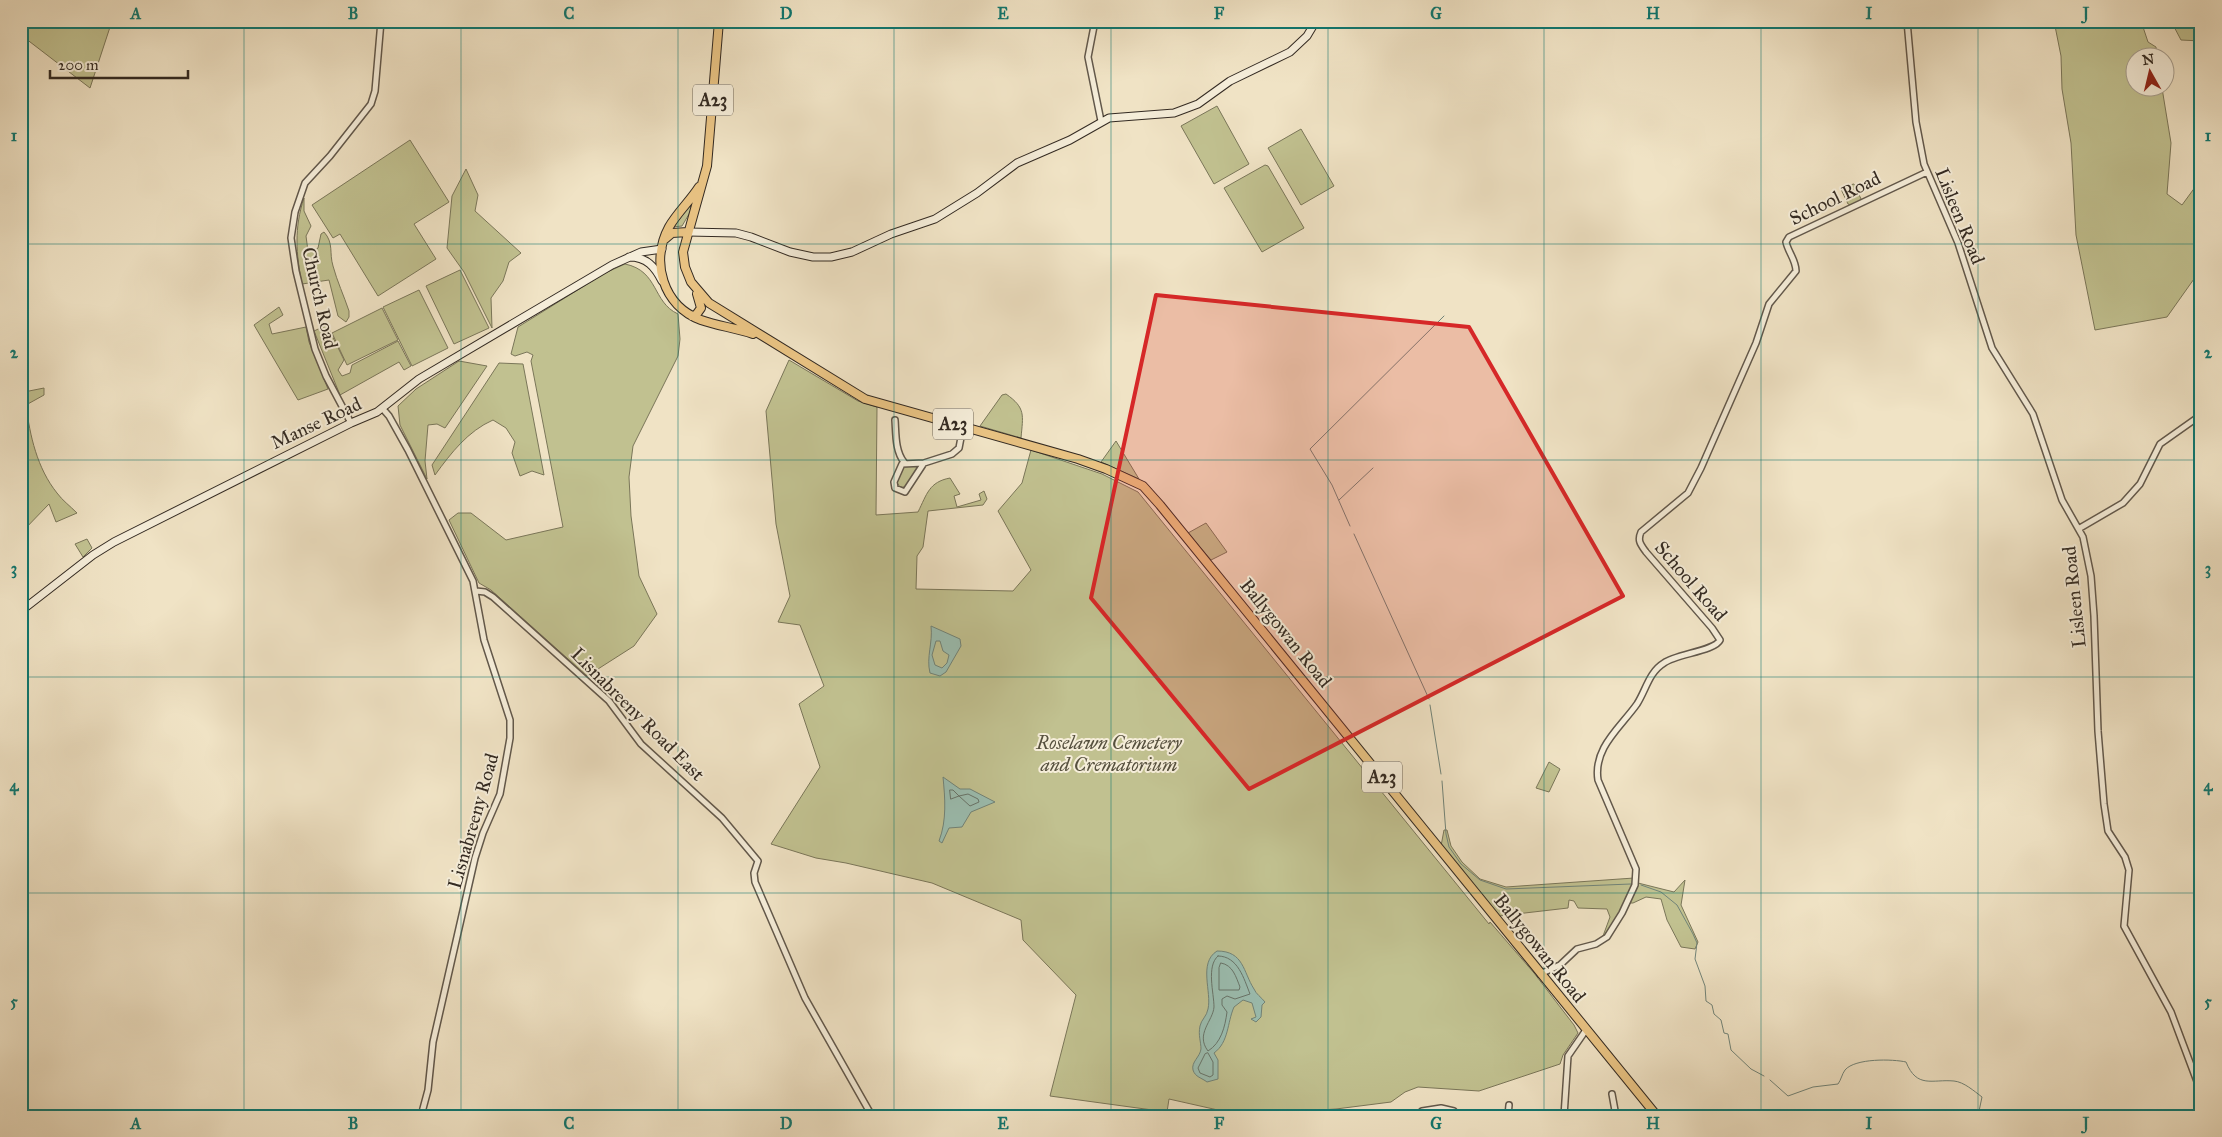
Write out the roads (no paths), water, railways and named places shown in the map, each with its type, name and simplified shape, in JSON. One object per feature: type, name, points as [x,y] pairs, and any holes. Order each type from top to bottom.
[{"type":"main road","name":"Ballygowan Road","points":[[719,21],[707,166],[684,252],[685,267],[693,286],[709,303],[865,399],[1078,459],[1124,476],[1143,486],[1214,570],[1300,679],[1339,723],[1540,974],[1657,1116]]},
{"type":"main road","name":"Ballygowan Road","points":[[704,178],[692,198],[672,222],[664,239],[661,265],[664,284],[674,302],[692,316],[743,330],[769,340]]},
{"type":"main road","points":[[664,239],[672,233],[687,235]]},
{"type":"main road","name":"A23","points":[[692,316],[696,315],[701,308],[693,286]]},
{"type":"street","name":"Church Road","points":[[351,423],[329,383],[315,349],[293,255],[292,230],[299,196],[305,183],[330,156],[372,104],[381,21]]},
{"type":"street","points":[[1095,21],[1088,57],[1101,121]]},
{"type":"street","points":[[687,235],[700,231],[736,233],[802,255],[823,258],[841,255],[934,219],[977,193],[1017,163],[1070,140],[1101,121],[1115,116],[1174,113],[1190,108],[1230,80],[1290,52],[1307,36],[1316,21]]},
{"type":"street","name":"Lisleen Road","points":[[1907,21],[1916,122],[1926,172],[1958,243],[1992,348],[2033,414],[2062,500],[2080,528],[2091,576],[2098,731],[2106,820],[2111,839],[2125,857],[2129,870],[2124,926],[2171,1012],[2201,1092]]},
{"type":"street","name":"School Road","points":[[1540,974],[1560,965],[1577,949],[1596,944],[1607,937],[1622,913],[1635,885],[1637,876],[1633,862],[1598,780],[1596,769],[1604,747],[1636,704],[1658,667],[1675,657],[1716,645],[1720,640],[1712,628],[1639,543],[1638,539],[1641,532],[1688,493],[1700,470],[1756,344],[1769,304],[1796,271],[1796,265],[1786,242],[1789,237],[1926,172]]},
{"type":"street","name":"Manse Road","points":[[21,611],[93,555],[114,542],[351,423],[373,414],[419,379],[623,259],[641,252],[662,249]]},
{"type":"street","points":[[623,259],[636,257],[647,261],[655,268],[664,284]]},
{"type":"street","name":"Lisnabreeny Road","points":[[382,408],[389,416],[412,458],[467,566],[476,591],[486,645],[510,720],[510,738],[500,794],[483,833],[475,858],[433,1042],[428,1090],[421,1116]]},
{"type":"street","points":[[2080,528],[2123,503],[2140,484],[2160,444],[2201,415]]},
{"type":"street","points":[[895,420],[897,442],[904,462]]},
{"type":"street","points":[[904,462],[924,464],[952,454],[959,448],[963,427]]},
{"type":"street","points":[[904,462],[894,482],[895,488],[905,492],[924,464]]},
{"type":"street","name":"Lisnabreeny Road East","points":[[476,591],[485,592],[493,597],[603,695],[641,744],[722,818],[752,853],[758,861],[754,873],[755,882],[805,998],[872,1116]]},
{"type":"street","points":[[1564,1116],[1568,1056],[1586,1030]]},
{"type":"street","points":[[1612,1094],[1616,1116]]},
{"type":"street","points":[[1508,1105],[1508,1116]]},
{"type":"street","points":[[1422,1111],[1441,1108],[1454,1111],[1457,1116]]},
{"type":"water","points":[[931,626],[960,639],[961,646],[946,672],[940,676],[930,673]],"holes":[[[936,641],[940,641],[943,651],[949,655],[947,663],[942,668],[935,665],[932,655]]]},
{"type":"water","points":[[943,777],[960,789],[970,789],[995,802],[971,812],[962,827],[949,828],[942,843],[939,841],[942,833],[945,801]]},
{"type":"water","points":[[1217,951],[1226,952],[1238,959],[1255,991],[1265,1002],[1262,1005],[1261,1017],[1256,1022],[1251,1019],[1256,1017],[1252,1003],[1243,1000],[1234,1007],[1225,1038],[1219,1049],[1214,1053],[1218,1060],[1218,1079],[1207,1082],[1195,1074],[1193,1067],[1201,1049],[1200,1026],[1208,1009],[1208,963],[1211,956]]},
{"type":"waterway","points":[[1350,526],[1332,485],[1310,449],[1444,316]]},
{"type":"waterway","points":[[1339,500],[1373,468]]},
{"type":"waterway","points":[[1354,534],[1429,699]]},
{"type":"waterway","points":[[1430,705],[1441,774]]},
{"type":"waterway","points":[[1442,781],[1446,834],[1449,847],[1461,864],[1480,880],[1506,889],[1631,884]]},
{"type":"waterway","points":[[1641,885],[1661,892],[1677,905],[1697,943],[1695,959],[1705,986],[1706,1001],[1712,1005],[1714,1014],[1721,1020],[1724,1033],[1728,1034],[1731,1050],[1751,1069],[1764,1076]]},
{"type":"waterway","points":[[1770,1080],[1788,1096],[1813,1087],[1838,1084],[1845,1070],[1857,1063],[1884,1060],[1906,1062],[1910,1070],[1920,1079],[1926,1081],[1954,1081],[1976,1092],[1982,1097],[1978,1116]]},
{"type":"park label","name":"Roselawn Cemetery and Crematorium","points":[[1109,753]]}]
